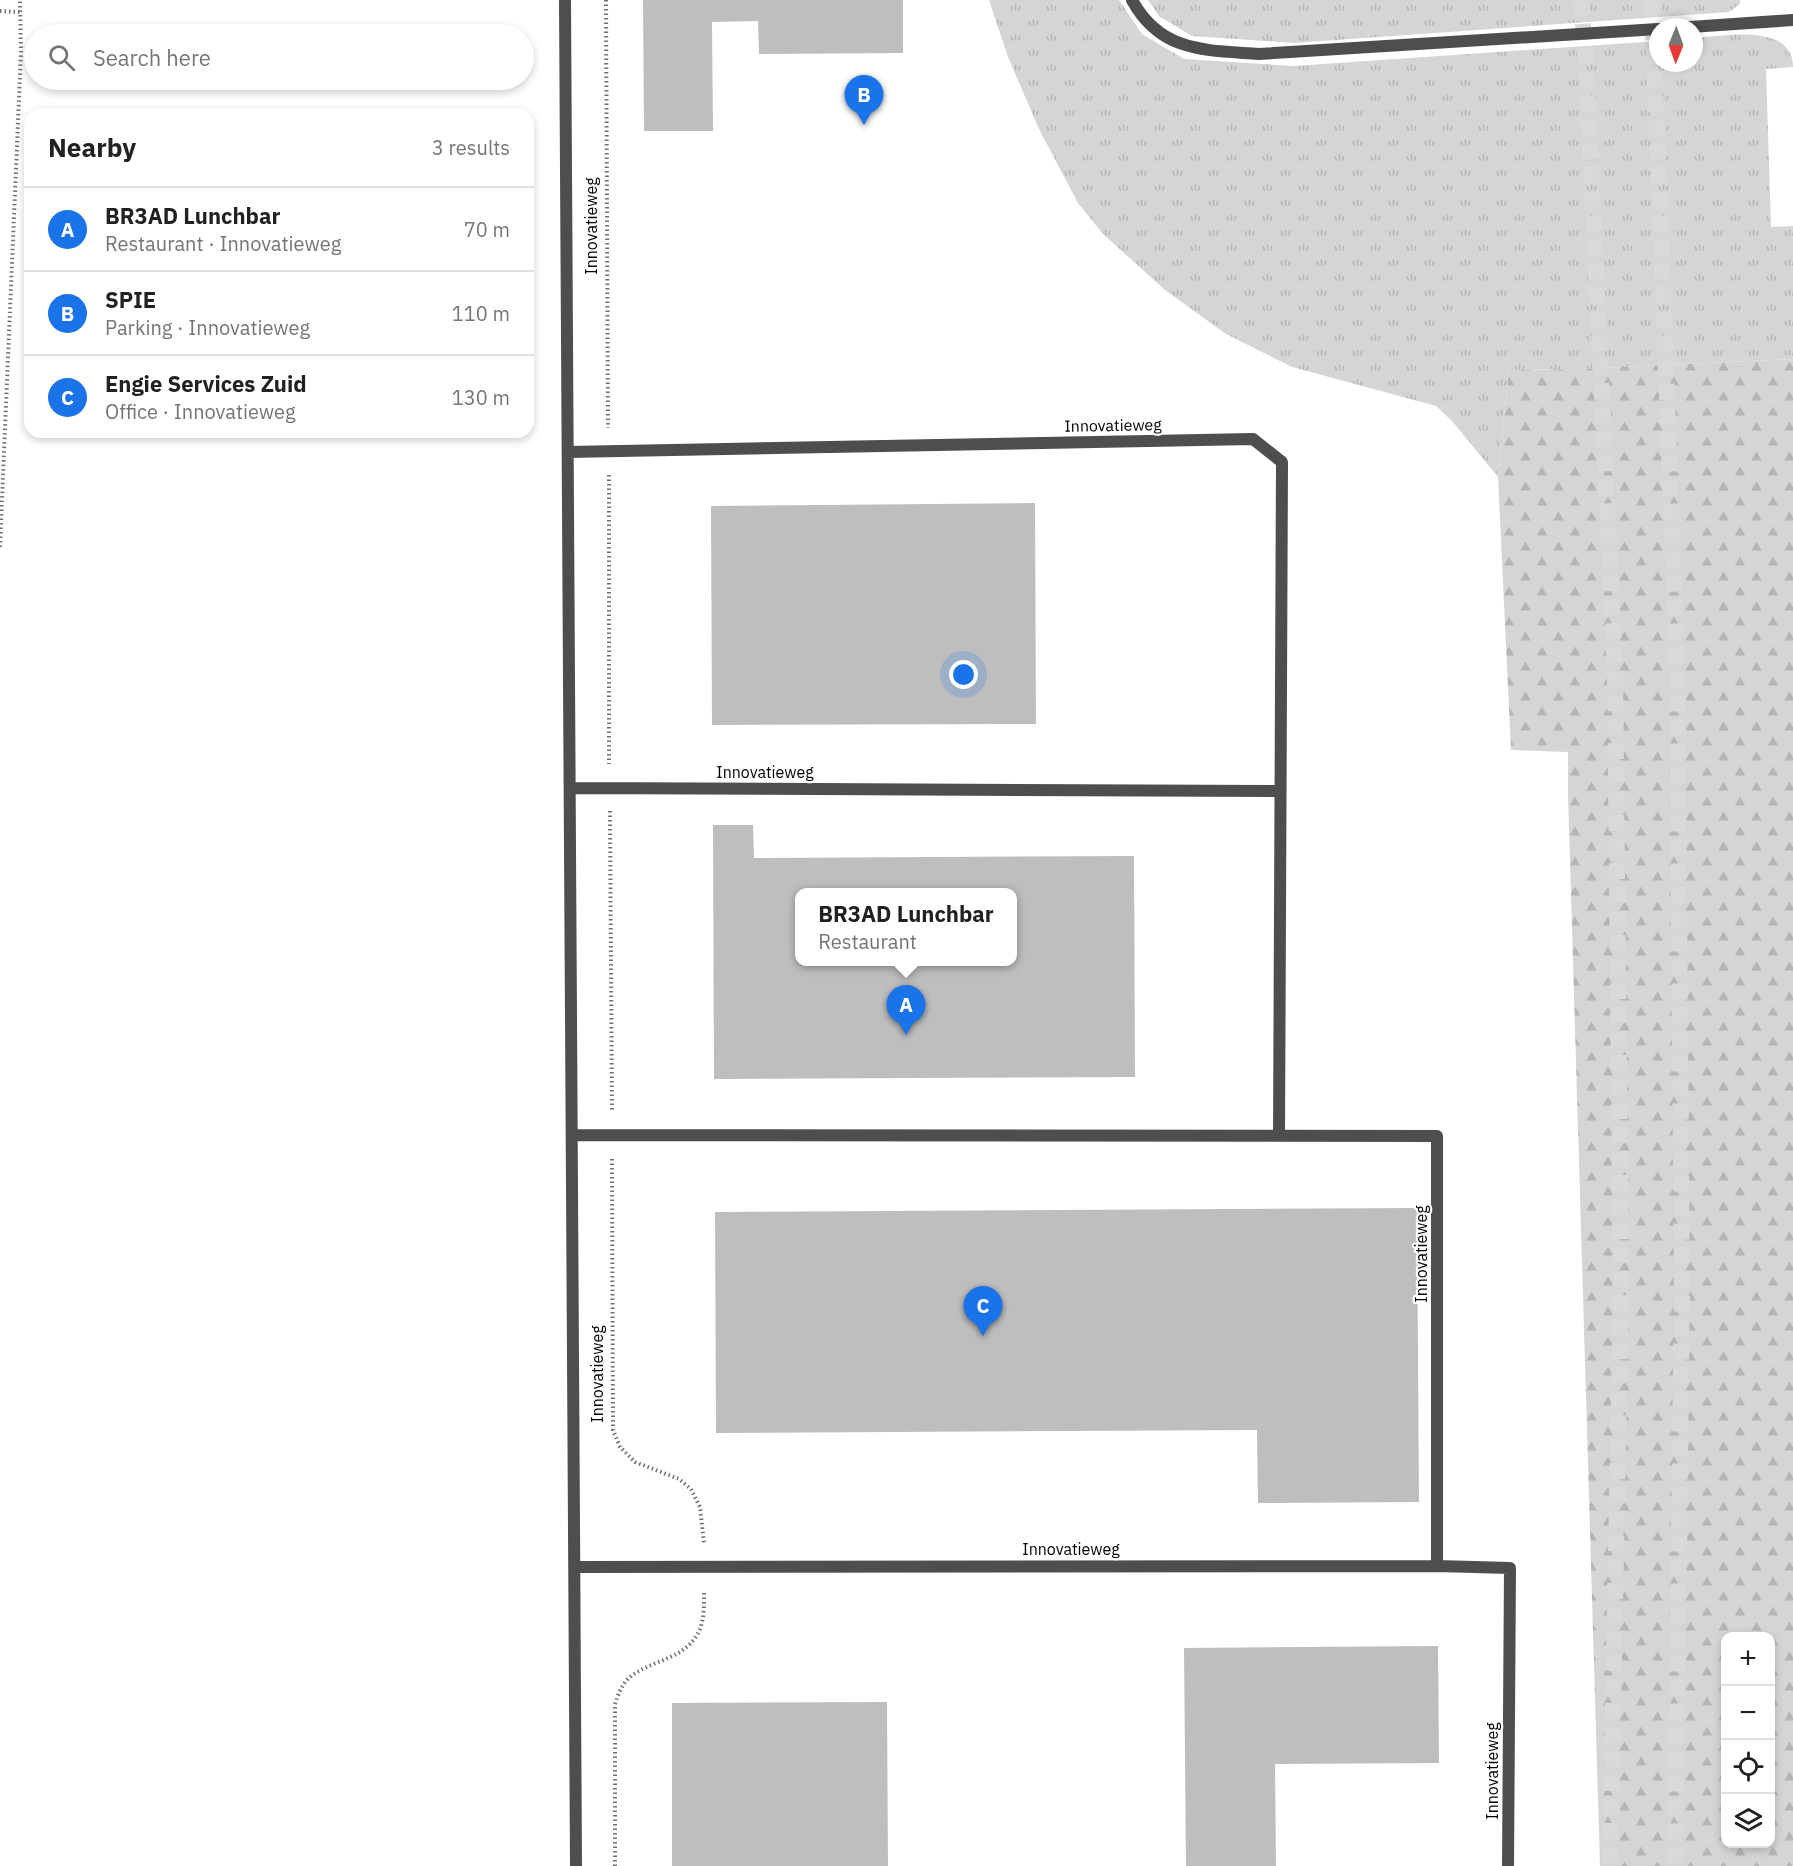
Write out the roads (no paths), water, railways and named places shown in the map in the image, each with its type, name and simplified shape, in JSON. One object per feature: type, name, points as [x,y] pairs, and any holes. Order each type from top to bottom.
[{"type":"street","name":"Innovatieweg","points":[[566,0],[576,1866]]},
{"type":"street","points":[[1132,0],[1154,30],[1177,43],[1203,50],[1259,54],[1649,30]]},
{"type":"street","points":[[1703,26],[1793,20]]},
{"type":"street","name":"Innovatieweg","points":[[568,452],[1253,439],[1282,462],[1279,1136]]},
{"type":"street","name":"Innovatieweg","points":[[570,788],[1280,791]]},
{"type":"street","name":"Innovatieweg","points":[[573,1135],[1437,1136],[1437,1566]]},
{"type":"street","name":"Innovatieweg","points":[[576,1566],[1437,1566],[1510,1568],[1508,1866]]},
{"type":"tunnel","points":[[1581,0],[1586,62],[1615,672],[1621,1289],[1610,1866]]},
{"type":"tunnel","points":[[1652,0],[1677,664],[1682,1290],[1675,1866]]},
{"type":"place","name":"SPIE","points":[[864,125]]},
{"type":"place","name":"BR3AD Lunchbar","points":[[906,1035]]},
{"type":"place","name":"Engie Services Zuid","points":[[983,1336]]}]
